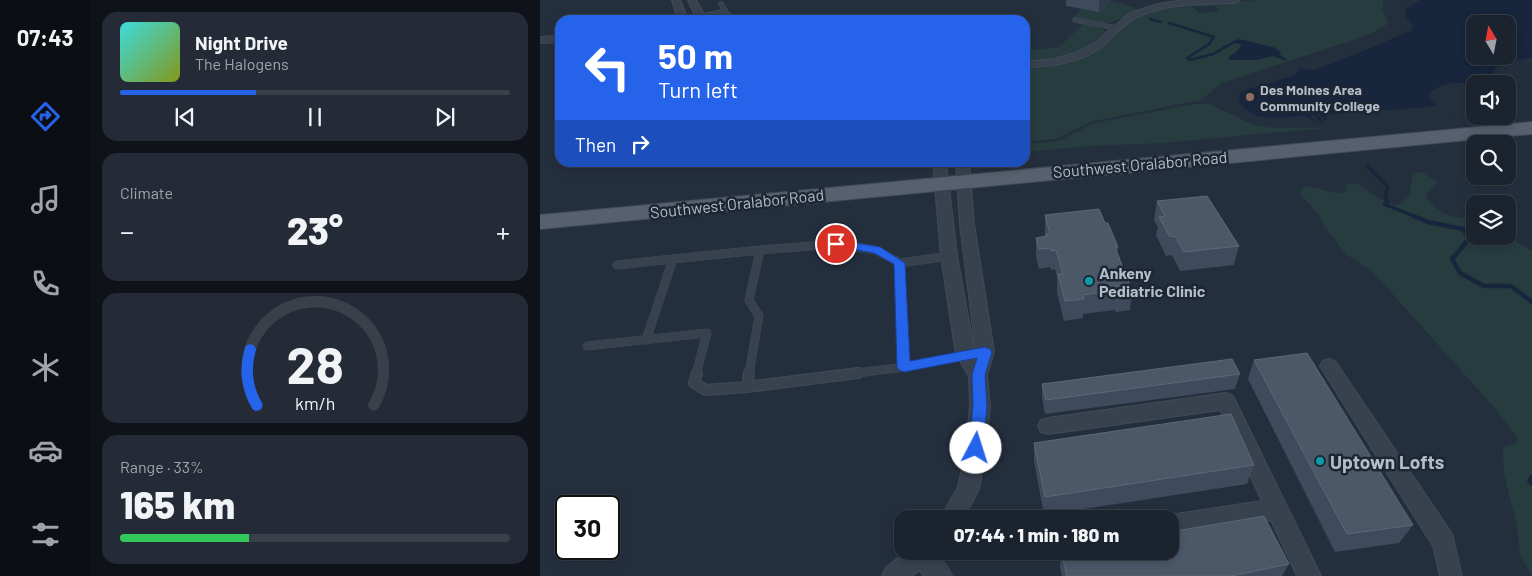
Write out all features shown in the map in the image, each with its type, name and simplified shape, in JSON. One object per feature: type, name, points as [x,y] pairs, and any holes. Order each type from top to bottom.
[{"type":"main road","name":"Southwest Oralabor Road","points":[[1030,165],[1532,116]]},
{"type":"main road","name":"Southwest Oralabor Road","points":[[1030,166],[1532,128]]},
{"type":"main road","name":"Southwest Oralabor Road","points":[[963,171],[1004,167]]},
{"type":"main road","name":"Southwest Oralabor Road","points":[[540,207],[1016,167]]},
{"type":"main road","name":"Southwest Oralabor Road","points":[[540,222],[940,172]]},
{"type":"street","points":[[676,0],[682,15]]},
{"type":"street","points":[[692,0],[699,15]]},
{"type":"street","points":[[1030,64],[1062,60],[1085,53],[1101,43],[1130,17],[1155,8],[1236,0]]},
{"type":"street","points":[[540,40],[555,39]]},
{"type":"street","points":[[956,510],[968,489],[976,448],[980,406],[978,375],[985,352],[967,224],[963,171]]},
{"type":"street","points":[[940,172],[949,256],[964,355],[978,375]]},
{"type":"street","points":[[1329,366],[1444,542],[1447,575]]},
{"type":"street","points":[[1048,426],[1226,401],[1309,576]]},
{"type":"street","points":[[1179,525],[1278,509]]},
{"type":"street","points":[[894,576],[913,560]]},
{"type":"street","points":[[927,560],[940,576]]},
{"type":"lane","points":[[721,4],[729,15]]},
{"type":"lane","points":[[711,15],[725,11]]},
{"type":"lane","points":[[1075,20],[1116,28]]},
{"type":"lane","points":[[617,265],[836,244],[876,250],[900,263],[949,256]]},
{"type":"lane","points":[[747,387],[759,316],[749,300],[760,250]]},
{"type":"lane","points":[[646,340],[673,259]]},
{"type":"lane","points":[[900,263],[904,367]]},
{"type":"lane","points":[[587,346],[707,333],[694,383],[706,390],[747,387],[904,367],[985,352]]},
{"type":"green space","points":[[1260,0],[1384,0],[1382,10],[1388,22],[1385,26],[1374,32],[1350,41],[1222,83],[1201,100],[1090,122],[1055,139],[1030,142],[1030,66],[1075,58],[1133,18],[1153,10],[1190,5],[1199,13],[1220,12],[1215,6],[1196,7],[1194,4]]},
{"type":"green space","points":[[1110,1],[1134,7],[1136,10],[1121,19],[1106,23],[1091,23],[1074,17],[1081,9],[1099,11]]},
{"type":"green space","points":[[1083,24],[1103,29],[1105,32],[1087,46],[1068,55],[1030,62],[1030,50],[1059,47]]},
{"type":"green space","points":[[1195,104],[1209,104],[1254,125],[1272,128],[1320,128],[1466,115],[1163,143],[1089,146],[1030,152],[1030,144],[1058,141],[1094,123]]},
{"type":"green space","points":[[1421,172],[1438,182],[1426,194],[1437,209],[1449,215],[1466,218],[1466,245],[1516,245],[1516,241],[1532,251],[1532,576],[1520,555],[1517,526],[1504,475],[1503,447],[1515,444],[1518,438],[1492,405],[1381,281],[1366,267],[1347,255],[1300,193],[1304,187],[1310,187],[1342,193],[1347,191],[1345,187],[1348,184],[1356,183],[1381,200],[1394,205],[1400,204],[1409,196],[1413,173]]},
{"type":"water","points":[[1420,0],[1532,0],[1532,58],[1516,60],[1516,15],[1466,15],[1466,65],[1502,65],[1496,69],[1493,75],[1466,75],[1466,83],[1442,85],[1429,93],[1429,98],[1437,105],[1332,114],[1326,115],[1327,121],[1319,114],[1310,115],[1316,122],[1304,116],[1273,118],[1256,116],[1240,104],[1239,94],[1243,91],[1292,76],[1300,71],[1298,68],[1314,70],[1412,30],[1413,25],[1405,17],[1406,9]]},
{"type":"water","points":[[1239,39],[1276,48],[1282,54],[1256,60],[1230,60],[1228,57],[1242,45],[1234,42]]},
{"type":"building","points":[[1207,196],[1239,246],[1184,252],[1175,236],[1170,237],[1159,217],[1165,216],[1157,201]]},
{"type":"building","name":"Ankeny Pediatric Clinic","points":[[1099,209],[1105,223],[1108,223],[1118,247],[1115,247],[1132,291],[1118,292],[1117,290],[1083,295],[1084,299],[1065,301],[1058,274],[1063,274],[1056,250],[1051,251],[1051,248],[1039,249],[1036,238],[1050,234],[1045,215]]},
{"type":"building","points":[[1307,353],[1413,525],[1347,534],[1254,360]]},
{"type":"building","points":[[1232,359],[1240,374],[1046,400],[1042,384]]},
{"type":"building","points":[[1231,414],[1254,465],[1045,497],[1034,443]]},
{"type":"building","points":[[1264,516],[1289,564],[1231,576],[1067,576],[1063,560],[1179,560],[1179,530]]},
{"type":"waterway","points":[[1150,19],[1161,22]]},
{"type":"waterway","points":[[1169,23],[1214,37],[1209,44],[1187,58],[1190,60],[1213,54],[1234,42],[1239,42]]},
{"type":"waterway","points":[[1274,55],[1285,59]]},
{"type":"waterway","points":[[1315,108],[1315,114],[1322,122]]},
{"type":"waterway","points":[[1366,165],[1388,187],[1385,198],[1388,202],[1384,204],[1416,217]]},
{"type":"waterway","points":[[1413,216],[1428,222],[1463,229],[1470,238],[1452,259],[1460,273],[1484,286],[1511,286],[1532,302]]},
{"type":"waterway","points":[[1532,477],[1530,481],[1532,483]]},
{"type":"place","name":"Des Moines Area Community College","points":[[1250,97]]},
{"type":"place","name":"Ankeny Pediatric Clinic","points":[[1089,281]]},
{"type":"place","name":"Uptown Lofts","points":[[1320,461]]},
{"type":"route","points":[[836,244],[876,250],[900,263],[904,367],[985,352],[978,375],[980,406],[976,448]]}]
